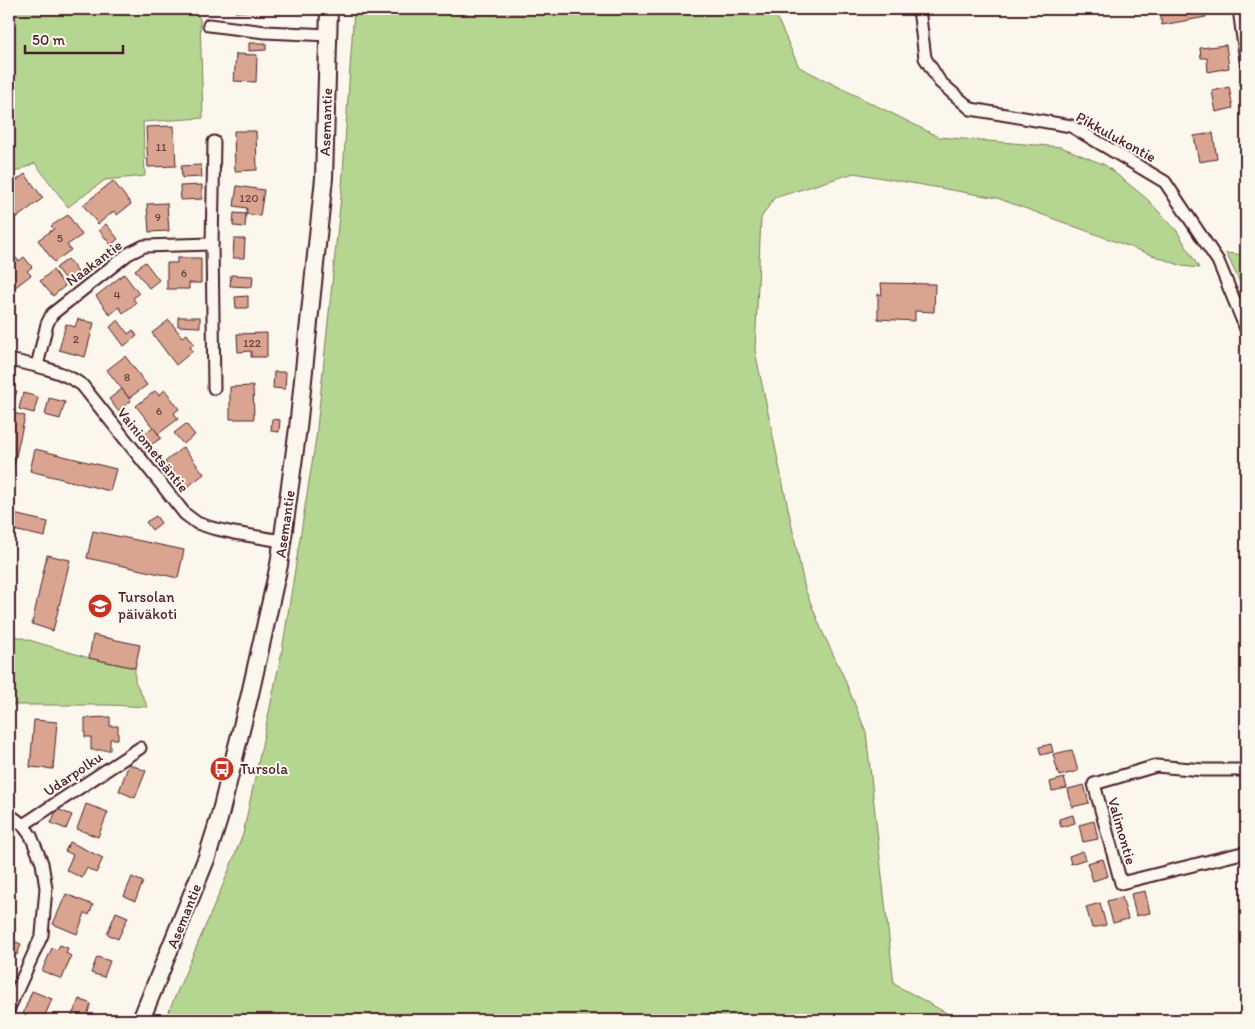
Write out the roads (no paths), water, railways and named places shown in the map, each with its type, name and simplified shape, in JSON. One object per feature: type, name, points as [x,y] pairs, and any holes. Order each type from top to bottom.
[{"type":"main road","name":"Asemantie","points":[[141,1020],[207,857],[219,819],[279,565],[298,428],[321,219],[329,9]]},
{"type":"street","name":"Pikkulukontie","points":[[919,9],[925,58],[940,82],[970,109],[1071,126],[1164,182],[1218,261],[1246,330]]},
{"type":"street","points":[[1239,9],[1246,61]]},
{"type":"street","points":[[209,25],[265,32],[329,35]]},
{"type":"street","points":[[214,142],[212,244],[214,388]]},
{"type":"street","name":"Naakantie","points":[[36,366],[47,324],[52,314],[128,254],[144,246],[212,244]]},
{"type":"street","name":"Vainiometsäntie","points":[[9,360],[36,366],[73,379],[82,385],[184,514],[197,523],[234,533],[282,541]]},
{"type":"street","name":"Udarpolku","points":[[23,825],[140,748]]},
{"type":"street","name":"Valimontie","points":[[1246,770],[1203,770],[1156,766],[1094,784],[1121,883],[1246,852]]},
{"type":"street","points":[[9,817],[14,818],[23,825],[30,836],[42,863],[46,888],[42,935],[9,1008]]},
{"type":"place","name":"Tursolan päiväkoti","points":[[100,606]]},
{"type":"place","name":"Tursola","points":[[222,769]]}]
